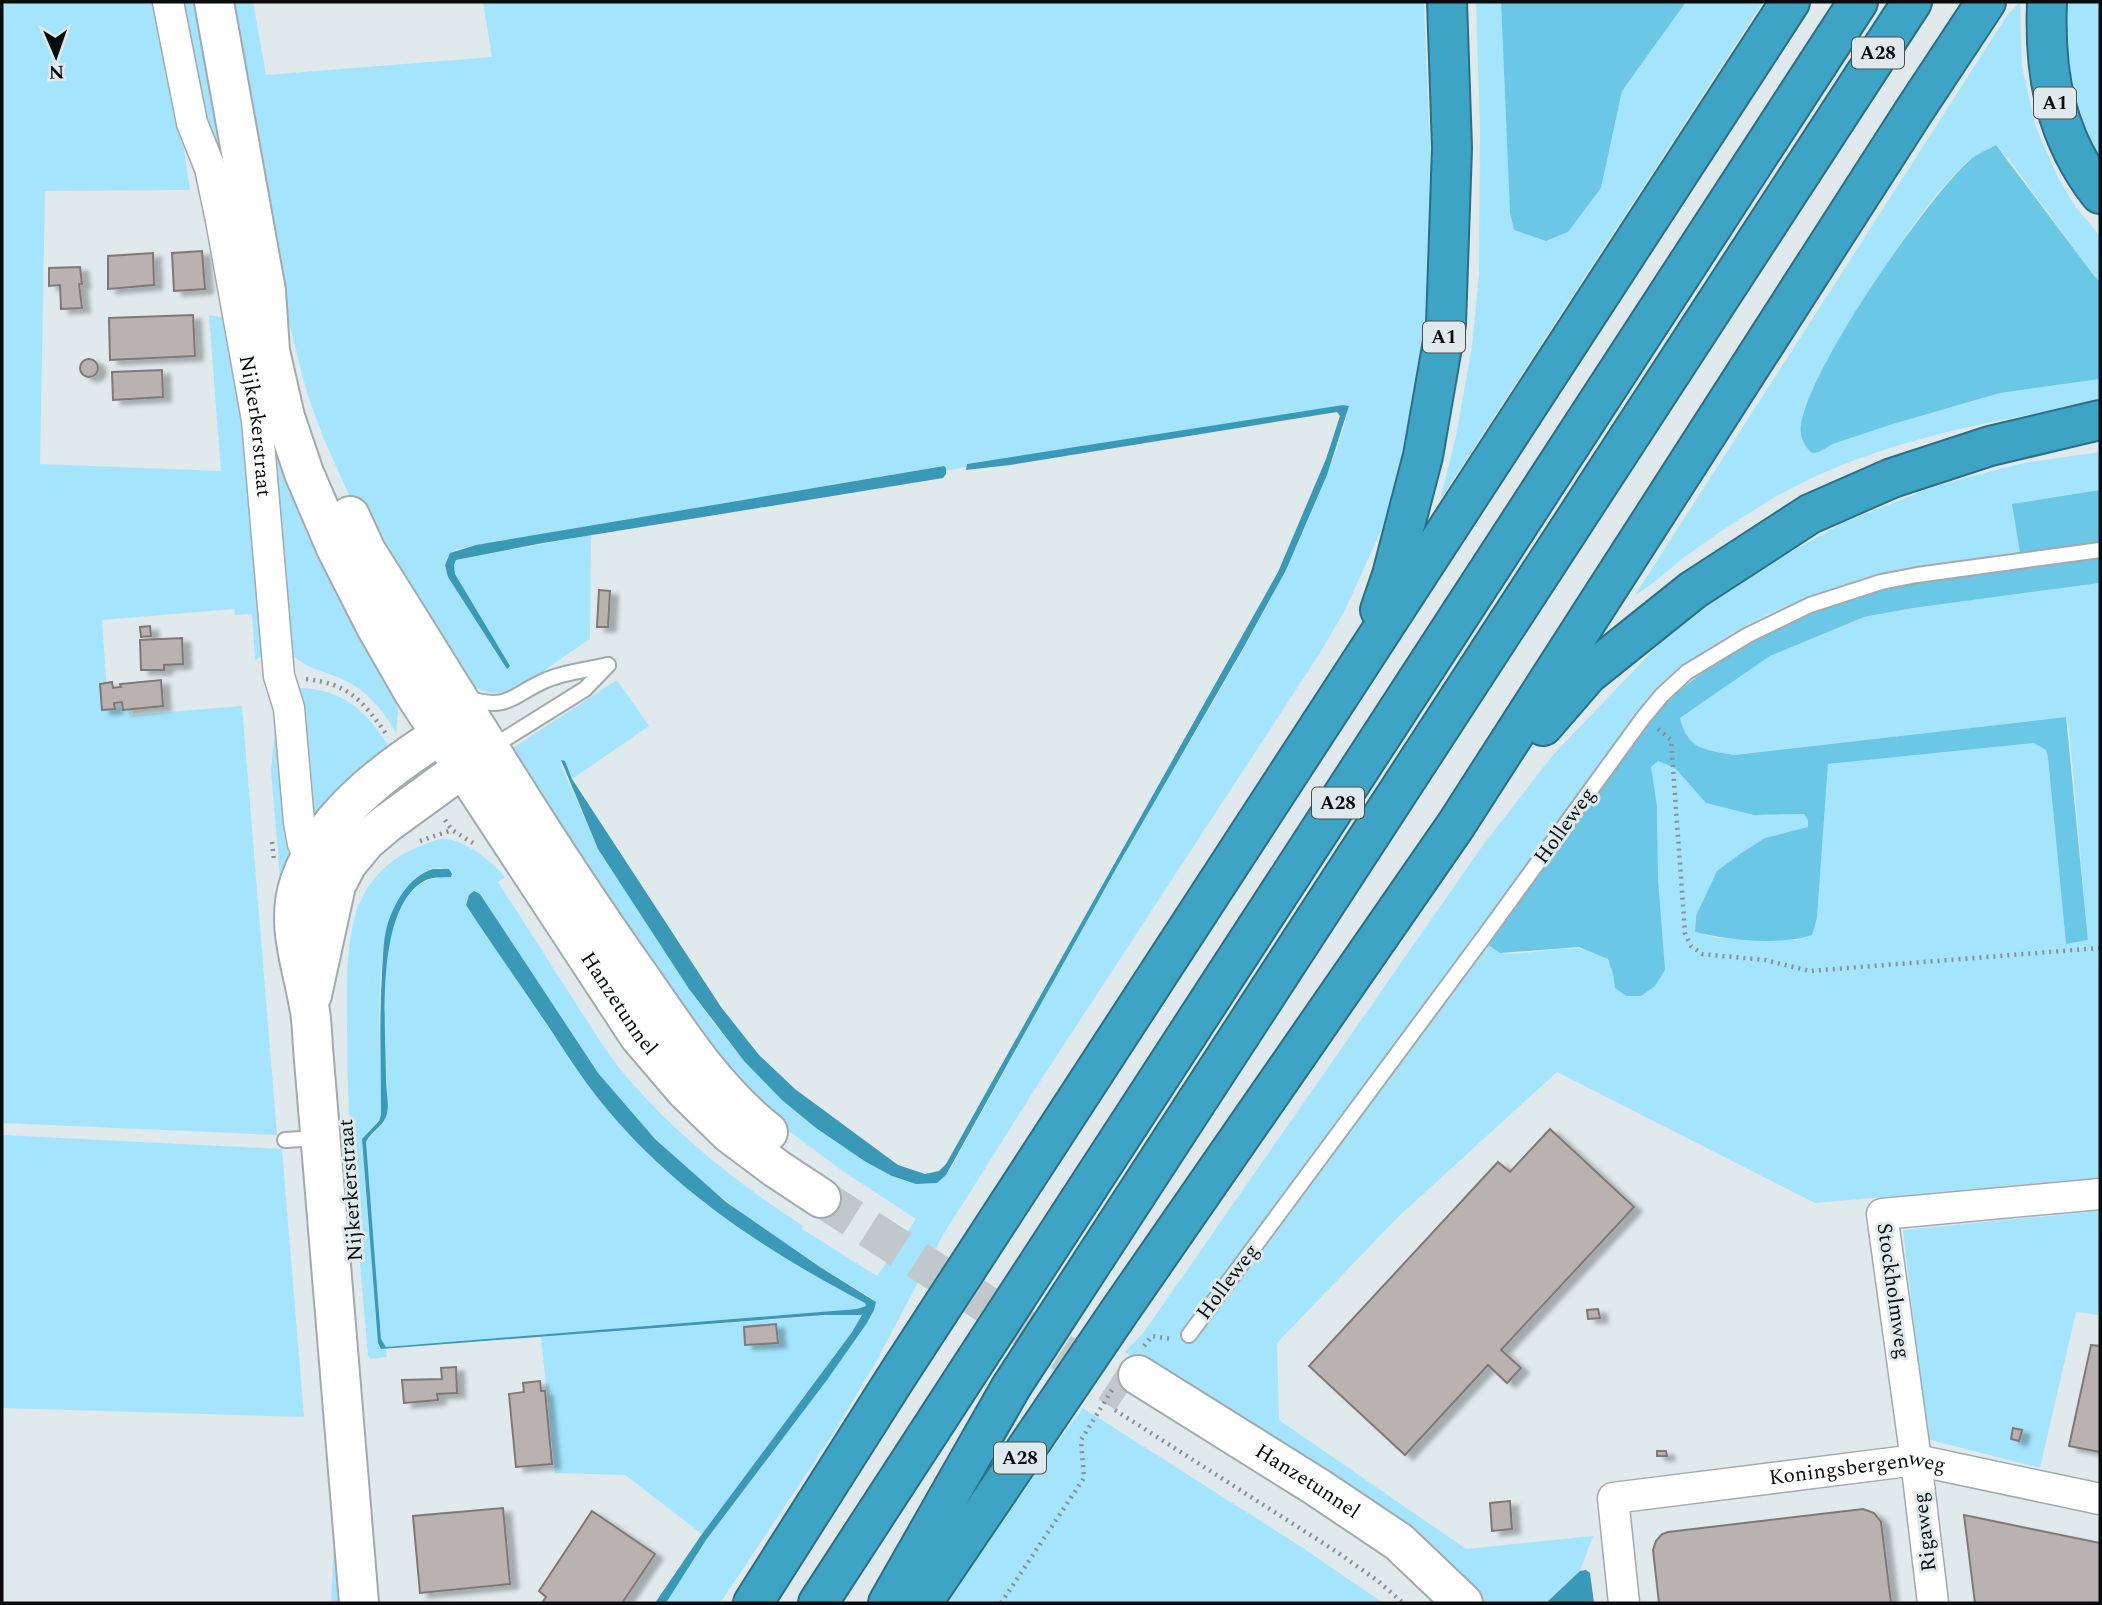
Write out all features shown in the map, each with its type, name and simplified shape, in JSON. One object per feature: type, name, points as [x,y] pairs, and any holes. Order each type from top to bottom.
[{"type":"highway","name":"A1","points":[[1363,662],[1392,575],[1423,457],[1446,324],[1452,148],[1447,2]]},
{"type":"highway","name":"A28","points":[[753,1603],[895,1379],[1790,2]]},
{"type":"highway","name":"A28","points":[[818,1603],[1858,2]]},
{"type":"highway","name":"A28","points":[[888,1603],[1011,1387],[1912,2]]},
{"type":"highway","name":"A28","points":[[922,1603],[1119,1312],[1456,825],[1986,2]]},
{"type":"highway","name":"A1","points":[[2047,2],[2045,40],[2051,91],[2068,146],[2100,194]]},
{"type":"highway","name":"A28","points":[[1456,825],[1588,674],[1693,590],[1810,514],[1892,478],[1966,454],[2100,420]]},
{"type":"main road","name":"Nijkerkerstraat","points":[[214,2],[266,291],[270,351],[285,417],[304,474],[335,548],[375,625],[455,714],[476,758],[366,841],[347,864],[336,885],[310,1007],[303,1139],[359,1603]]},
{"type":"main road","name":"Nijkerkerstraat","points":[[310,1007],[295,944],[294,924],[297,890],[310,856],[321,835],[346,807],[455,714]]},
{"type":"main road","name":"Hanzetunnel","points":[[476,758],[575,885],[704,1070],[747,1115],[827,1188]]},
{"type":"main road","name":"Hanzetunnel","points":[[1130,1383],[1358,1543],[1431,1603]]},
{"type":"main road","name":"Hanzetunnel","points":[[1130,1383],[1317,1487],[1399,1542],[1463,1603]]},
{"type":"street","name":"Nijkerkerstraat","points":[[168,2],[192,123],[210,168],[222,220],[252,379],[279,676],[289,709],[303,844],[318,874],[336,885]]},
{"type":"street","name":"Stockholmweg","points":[[1916,1461],[1882,1214],[2100,1194]]},
{"type":"street","name":"Koningsbergenweg","points":[[1624,1603],[1613,1498],[1916,1461],[2100,1499]]},
{"type":"street","name":"Rigaweg","points":[[1916,1461],[1933,1603]]},
{"type":"lane","name":"Holleweg","points":[[1189,1335],[1643,718],[1662,695],[1687,672],[1748,635],[1810,605],[1869,585],[1917,575],[2100,550]]},
{"type":"lane","points":[[455,714],[483,703],[512,700],[545,680],[608,665],[585,689],[476,758]]},
{"type":"path","points":[[279,676],[330,682],[350,693],[370,712],[404,760]]},
{"type":"path","points":[[1643,718],[1671,740],[1685,933],[1691,946],[1703,954],[1765,960],[1810,971],[2100,948]]},
{"type":"path","points":[[415,843],[452,830],[427,793]]},
{"type":"path","points":[[1189,1335],[1183,1340],[1152,1336],[1130,1383],[1337,1552],[1404,1603]]},
{"type":"path","points":[[1000,1603],[1084,1478],[1081,1440],[1095,1416]]},
{"type":"shaded area","points":[[2,2],[162,2],[190,190],[45,191],[40,464],[221,471],[209,315],[231,319],[242,380],[267,654],[255,660],[252,614],[235,615],[234,609],[102,620],[108,707],[130,709],[131,715],[242,706],[277,1135],[2,1123]]},
{"type":"shaded area","points":[[178,2],[200,2],[235,211],[202,121]]},
{"type":"shaded area","points":[[229,2],[253,2],[266,75],[492,57],[483,2],[1424,2],[1431,169],[1428,314],[1416,402],[1383,526],[1345,610],[1320,653],[1035,1089],[943,1235],[877,1360],[833,1434],[720,1603],[666,1603],[706,1540],[867,1323],[874,1310],[873,1299],[744,1215],[657,1140],[630,1112],[589,1061],[480,894],[474,891],[466,905],[581,1075],[629,1134],[658,1163],[722,1216],[792,1262],[867,1306],[857,1309],[386,1347],[381,1339],[366,1142],[384,1121],[387,1113],[385,993],[394,928],[405,902],[422,884],[446,877],[442,868],[434,868],[413,881],[402,896],[389,920],[383,949],[380,996],[381,1115],[362,1143],[378,1343],[379,1348],[386,1350],[387,1357],[370,1359],[354,1194],[348,1072],[348,961],[354,920],[364,895],[388,865],[410,850],[436,840],[460,843],[486,859],[505,877],[498,882],[600,1042],[650,1103],[691,1142],[756,1194],[803,1226],[802,1229],[877,1276],[916,1219],[844,1172],[793,1134],[763,1108],[716,1058],[505,753],[617,680],[649,726],[572,779],[565,761],[560,763],[598,848],[689,989],[744,1061],[892,1176],[925,1184],[932,1183],[945,1176],[951,1168],[1106,887],[1263,614],[1321,489],[1349,406],[967,464],[966,467],[946,471],[943,466],[456,549],[446,559],[510,666],[455,574],[456,560],[591,535],[590,639],[521,686],[503,692],[483,691],[472,686],[358,515],[323,437],[307,393],[285,307]]},
{"type":"shaded area","points":[[1476,2],[1501,2],[1510,213],[1514,230],[1546,241],[1568,232],[1601,188],[1622,91],[1686,2],[1763,2],[1440,500],[1456,436],[1472,346],[1479,274],[1480,131]]},
{"type":"shaded area","points":[[1501,2],[1686,2],[1622,91],[1601,188],[1568,232],[1546,241],[1514,230],[1510,213]]},
{"type":"shaded area","points":[[2020,2],[2022,66],[2035,125],[2058,178],[2075,206],[2100,236],[2100,281],[1996,145],[1982,152],[1968,161],[1942,188],[1887,264],[1823,372],[1801,433],[1819,452],[1833,444],[1893,424],[2000,393],[2100,379],[2100,402],[1930,436],[1849,463],[1770,500],[1706,541],[1635,595],[2008,14]]},
{"type":"shaded area","points":[[2061,2],[2098,2],[2100,174],[2066,83]]},
{"type":"shaded area","points":[[1996,145],[2100,281],[2100,379],[2000,393],[1893,424],[1812,453],[1801,435],[1805,411],[1841,336],[1897,250],[1950,180],[1978,154]]},
{"type":"shaded area","points":[[266,375],[279,451],[295,504],[319,559],[392,692],[398,711],[396,733],[385,715],[356,686],[306,665],[290,651]]},
{"type":"shaded area","points":[[1349,406],[1327,475],[1286,570],[946,1175],[937,1183],[916,1184],[892,1176],[866,1162],[816,1128],[782,1100],[744,1061],[689,989],[598,849],[561,760],[565,761],[572,779],[721,1007],[759,1055],[795,1089],[898,1165],[925,1174],[939,1171],[946,1164],[1278,572],[1326,459],[1340,416],[1337,412],[1010,465],[966,470],[967,464]]},
{"type":"shaded area","points":[[2100,452],[2100,490],[2013,504],[2020,553],[1895,571],[1812,596],[1748,624],[1689,662],[1663,684],[1640,709],[1207,1301],[1219,1310],[1488,945],[1496,951],[1514,954],[1574,948],[1600,953],[1610,964],[1615,988],[1658,879],[1657,806],[1650,766],[1658,761],[1675,768],[1706,803],[1754,815],[1804,814],[1809,820],[1808,827],[1800,830],[1696,915],[1695,932],[1718,938],[1797,940],[1817,918],[1828,764],[2034,743],[2046,750],[2048,758],[2066,944],[2088,940],[2066,717],[1734,755],[1699,747],[1693,743],[1680,718],[1770,656],[1864,617],[2100,583],[2100,1178],[1815,1203],[1557,1072],[1398,1217],[1277,1343],[1279,1420],[1466,1549],[1593,1536],[1580,1571],[1546,1603],[1476,1603],[1125,1352],[1144,1332],[1483,845],[1553,755],[1660,643],[1728,586],[1845,522],[1933,487],[1969,477],[2024,463]]},
{"type":"shaded area","points":[[944,466],[946,474],[943,478],[543,543],[456,560],[455,574],[510,666],[507,669],[448,577],[445,565],[450,553],[476,545]]},
{"type":"shaded area","points":[[2100,490],[2100,542],[2020,553],[2012,504]]},
{"type":"shaded area","points":[[2100,557],[2100,583],[1864,617],[1770,656],[1680,718],[1693,743],[1699,747],[1734,755],[2066,717],[2088,940],[2066,944],[2048,758],[2046,750],[2034,743],[1828,764],[1817,918],[1812,935],[1769,941],[1695,932],[1696,916],[1717,871],[1765,838],[1808,827],[1808,820],[1804,814],[1754,815],[1706,803],[1675,768],[1658,761],[1651,767],[1657,806],[1658,879],[1665,970],[1655,986],[1641,996],[1626,996],[1615,988],[1608,959],[1579,947],[1500,953],[1488,945],[1652,719],[1690,682],[1734,652],[1805,615],[1880,591],[1974,573]]},
{"type":"shaded area","points":[[296,688],[328,692],[352,705],[373,724],[391,750],[312,826]]},
{"type":"shaded area","points":[[277,711],[296,865],[284,926],[271,770]]},
{"type":"shaded area","points":[[433,869],[449,869],[451,877],[427,879],[408,896],[397,917],[390,943],[385,1002],[387,1113],[384,1121],[366,1142],[381,1339],[386,1347],[857,1309],[866,1306],[722,1216],[658,1163],[629,1134],[586,1083],[466,905],[469,895],[474,891],[480,894],[598,1073],[655,1139],[726,1202],[876,1302],[867,1323],[706,1540],[666,1603],[655,1603],[702,1534],[862,1315],[825,1315],[381,1349],[378,1343],[362,1139],[379,1121],[381,1115],[381,992],[387,926],[404,891],[417,878]]},
{"type":"shaded area","points":[[2,1135],[282,1149],[304,1417],[2,1408]]},
{"type":"shaded area","points":[[2100,1211],[2100,1315],[2076,1312],[2040,1468],[1927,1439],[1903,1230]]},
{"type":"shaded area","points":[[860,1313],[860,1319],[852,1332],[702,1534],[625,1475],[555,1473],[541,1337]]},
{"type":"shaded area","points":[[1083,1408],[1303,1548],[1383,1603],[937,1603]]},
{"type":"shaded area","points":[[335,1523],[345,1603],[331,1603]]},
{"type":"shaded area","points":[[1586,1570],[1590,1573],[1594,1603],[1546,1603],[1580,1571]]},
{"type":"building","points":[[202,251],[205,289],[174,291],[172,253]]},
{"type":"building","points":[[153,253],[154,285],[108,289],[108,256]]},
{"type":"building","points":[[80,267],[82,308],[61,309],[60,285],[49,286],[49,268]]},
{"type":"building","points":[[193,315],[195,356],[110,360],[109,318]]},
{"type":"building","points":[[85,359],[93,359],[98,368],[96,375],[85,377],[80,372],[80,364]]},
{"type":"building","points":[[162,370],[163,397],[113,400],[112,372]]},
{"type":"building","points":[[599,590],[610,591],[608,627],[597,627]]},
{"type":"building","points":[[150,626],[151,636],[141,637],[140,627]]},
{"type":"building","points":[[182,638],[183,664],[164,665],[164,670],[141,670],[140,640]]},
{"type":"building","points":[[161,680],[163,706],[123,710],[122,702],[114,703],[115,709],[102,710],[100,684],[112,682],[113,688],[121,687],[120,684]]},
{"type":"building","points":[[1550,1129],[1634,1207],[1501,1350],[1521,1368],[1507,1383],[1488,1365],[1405,1455],[1309,1366],[1498,1162],[1510,1172]]},
{"type":"building","points":[[1598,1309],[1600,1318],[1588,1319],[1587,1310]]},
{"type":"building","points":[[776,1324],[778,1343],[745,1345],[744,1327]]},
{"type":"building","points":[[2091,1345],[2100,1346],[2100,1452],[2069,1446]]},
{"type":"building","points":[[456,1367],[457,1393],[437,1394],[438,1400],[404,1403],[402,1380],[442,1379],[441,1368]]},
{"type":"building","points":[[540,1381],[541,1391],[545,1391],[552,1464],[516,1467],[509,1394],[524,1392],[523,1383]]},
{"type":"building","points":[[2013,1428],[2022,1430],[2019,1441],[2011,1439]]},
{"type":"building","points":[[1657,1451],[1666,1451],[1667,1456],[1657,1456]]},
{"type":"building","points":[[1510,1501],[1512,1529],[1492,1531],[1490,1503]]},
{"type":"building","points":[[503,1508],[510,1584],[420,1593],[413,1516]]},
{"type":"building","points":[[1863,1509],[1874,1513],[1881,1522],[1891,1603],[1659,1603],[1653,1550],[1662,1534]]},
{"type":"building","points":[[592,1511],[655,1554],[622,1603],[542,1603],[546,1597],[539,1591]]},
{"type":"building","points":[[1964,1515],[2100,1543],[2100,1603],[1975,1603]]},
{"type":"tunnel","points":[[821,1198],[1126,1394]]}]
